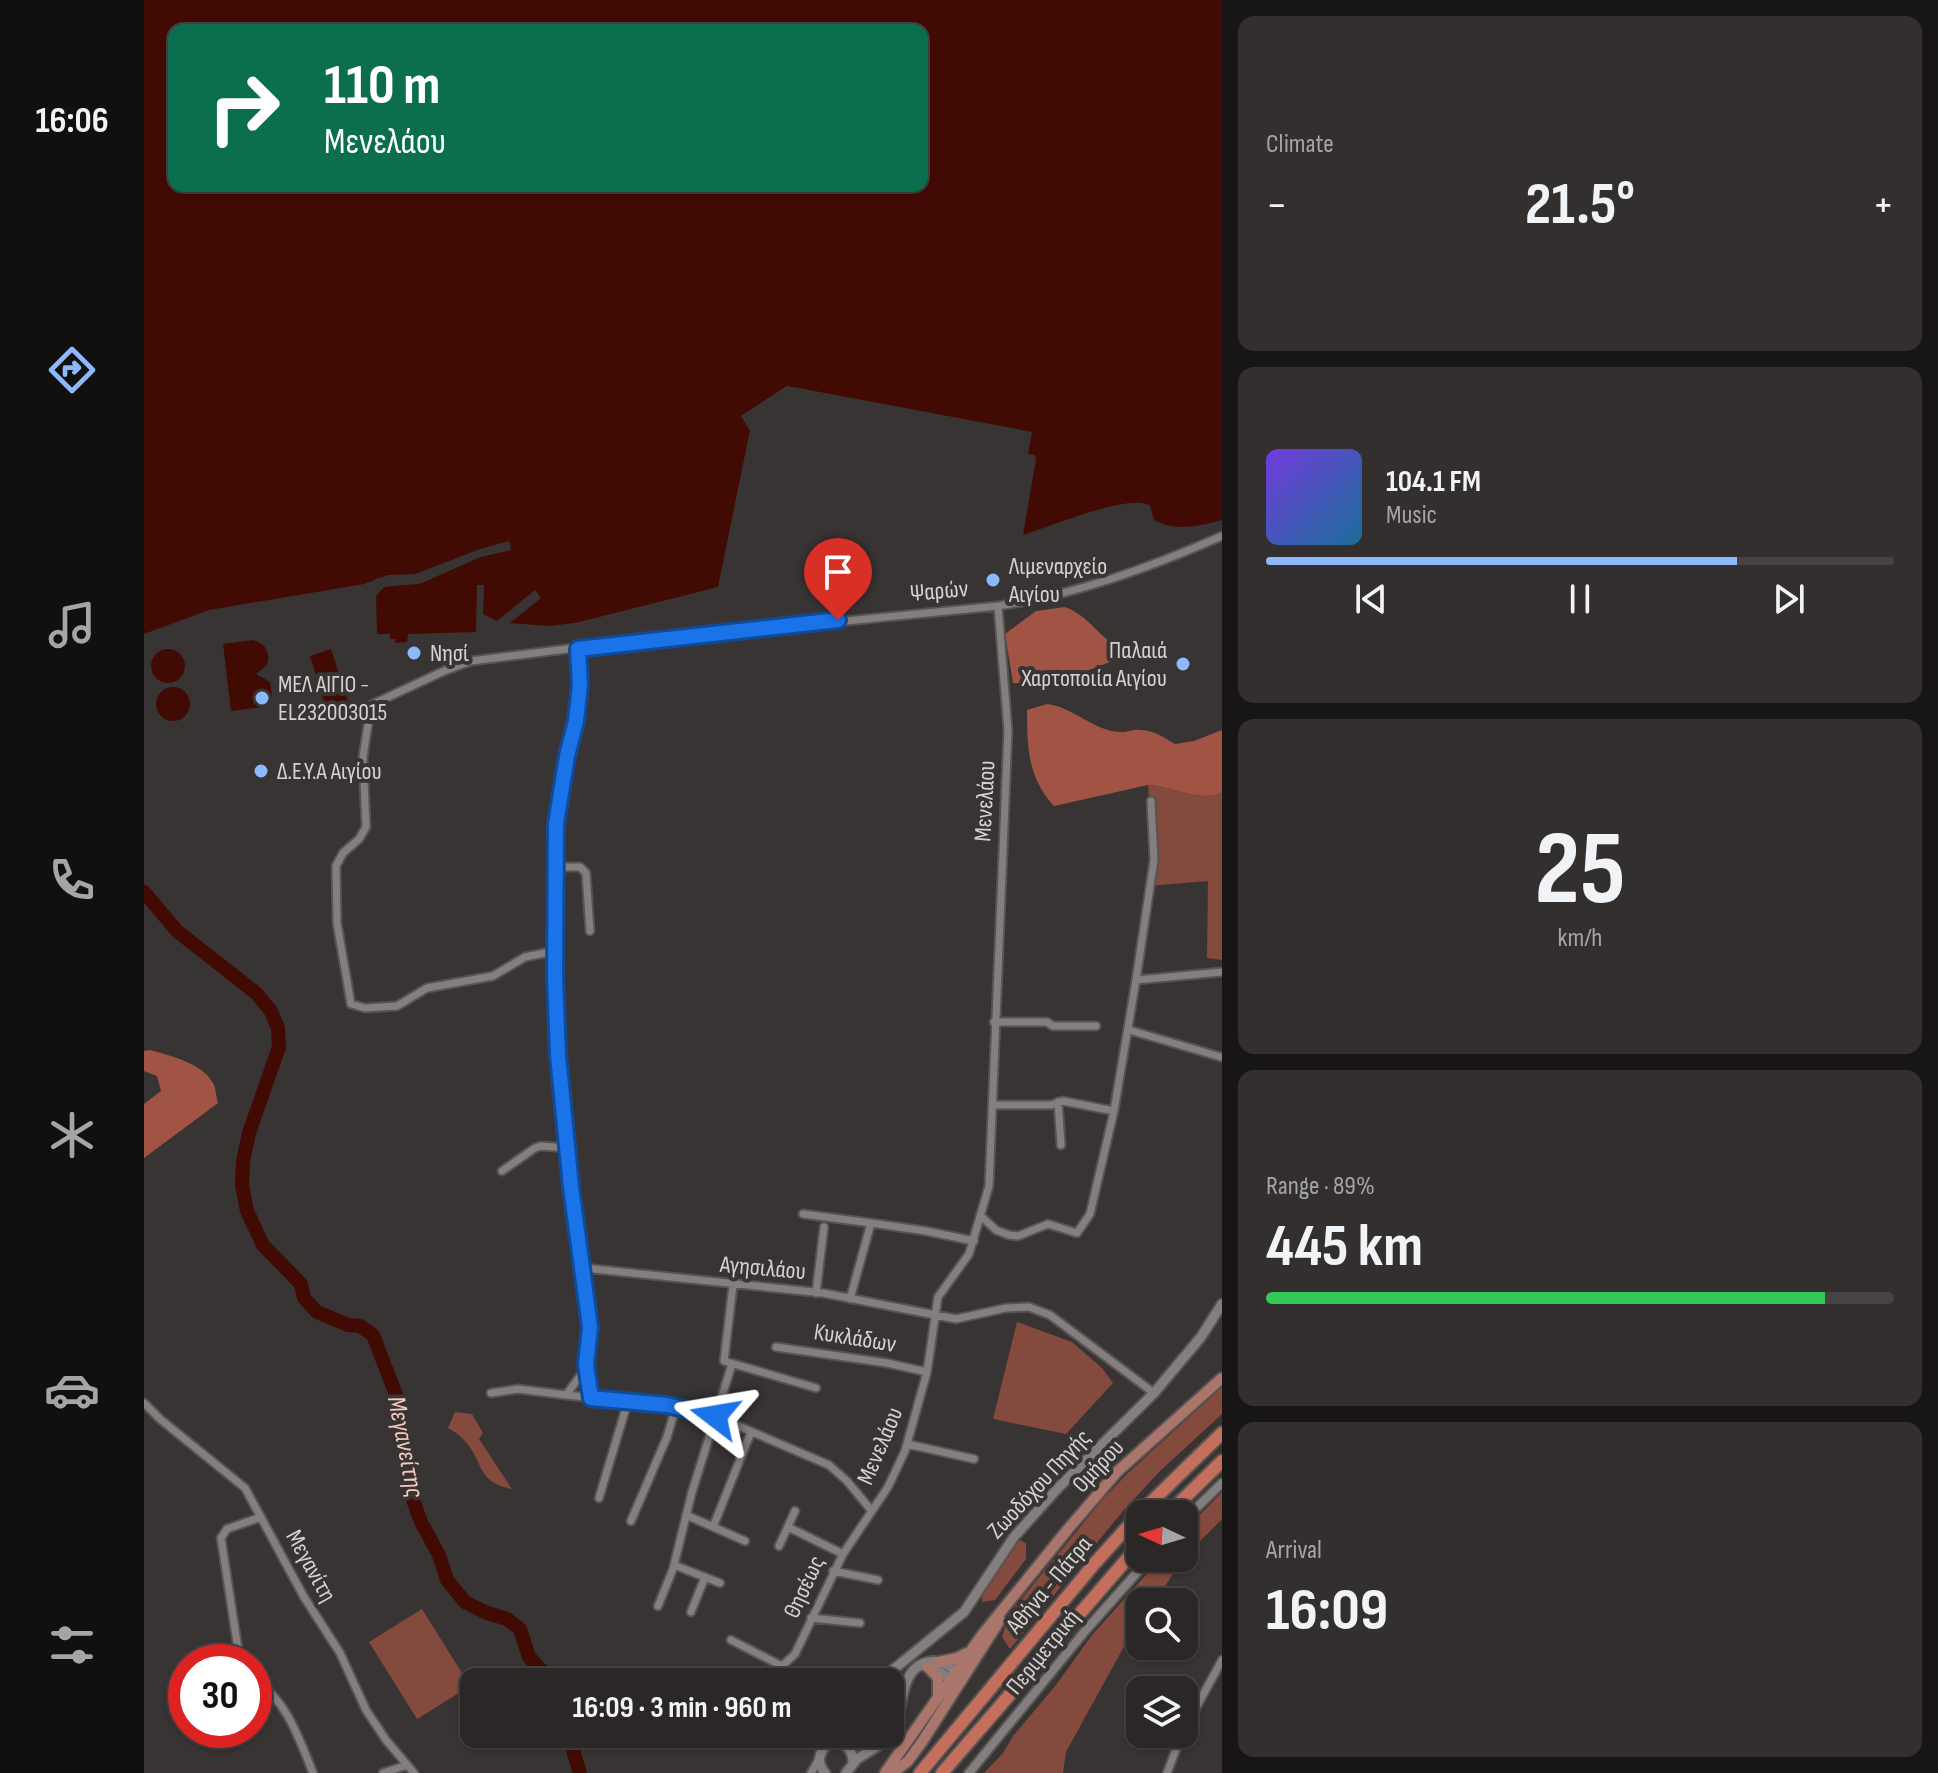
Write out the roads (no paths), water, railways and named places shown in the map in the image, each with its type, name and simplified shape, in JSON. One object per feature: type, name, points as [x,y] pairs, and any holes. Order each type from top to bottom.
[{"type":"highway","name":"Αθήνα - Πάτρα","points":[[920,1773],[1095,1563],[1141,1512],[1222,1433]]},
{"type":"highway","points":[[1182,1500],[1222,1461]]},
{"type":"highway","name":"Αθήνα - Πάτρα","points":[[942,1773],[1126,1560]]},
{"type":"main road","name":"Ζωοδόχου Πηγής","points":[[896,1668],[958,1618],[975,1598],[1014,1537],[1154,1393],[1201,1337],[1222,1304]]},
{"type":"main road","name":"Ομήρου","points":[[893,1773],[914,1753],[972,1649],[1015,1594],[1118,1471],[1222,1378]]},
{"type":"main road","name":"Ομήρου","points":[[885,1773],[957,1679],[1015,1594]]},
{"type":"main road","points":[[904,1692],[908,1676],[928,1665],[957,1658],[972,1649]]},
{"type":"main road","points":[[928,1665],[948,1665],[957,1679]]},
{"type":"main road","points":[[928,1665],[938,1678],[938,1700]]},
{"type":"main road","points":[[825,1748],[819,1759],[825,1773]]},
{"type":"main road","points":[[848,1748],[852,1755],[851,1769]]},
{"type":"main road","points":[[851,1769],[874,1748]]},
{"type":"street","name":"Ψαρών","points":[[555,951],[525,957],[493,976],[427,988],[397,1006],[365,1008],[351,1004],[337,923],[336,866],[366,827],[363,755],[371,705],[471,661],[838,620],[998,606],[1077,590],[1176,556],[1222,536]]},
{"type":"street","name":"Μενελάου","points":[[491,1393],[518,1389],[676,1407],[715,1416],[833,1468],[871,1510],[888,1487],[907,1444],[927,1372],[941,1291],[963,1264],[974,1241],[989,1186],[1008,731],[998,606]]},
{"type":"street","points":[[578,649],[580,685],[576,721],[556,824],[555,951],[558,1055],[590,1327],[586,1365],[591,1398]]},
{"type":"street","points":[[982,1217],[1000,1232],[1018,1236],[1048,1224],[1077,1233],[1090,1214],[1129,1030],[1154,860],[1151,801]]},
{"type":"street","points":[[555,867],[580,867],[586,873],[590,931]]},
{"type":"street","points":[[1136,980],[1222,972]]},
{"type":"street","points":[[994,1022],[1096,1026]]},
{"type":"street","points":[[1129,1030],[1221,1057]]},
{"type":"street","points":[[993,1105],[1051,1105],[1064,1101],[1114,1111]]},
{"type":"street","points":[[1058,1102],[1061,1145]]},
{"type":"street","points":[[502,1171],[541,1146],[568,1148]]},
{"type":"street","points":[[803,1214],[974,1241]]},
{"type":"street","points":[[850,1299],[871,1223]]},
{"type":"street","points":[[816,1293],[824,1227]]},
{"type":"street","name":"Αγησιλάου","points":[[584,1268],[816,1293],[961,1319],[1011,1307],[1039,1310],[1154,1393]]},
{"type":"street","points":[[733,1285],[724,1361],[816,1388]]},
{"type":"street","name":"Κυκλάδων","points":[[776,1347],[856,1357],[927,1372]]},
{"type":"street","points":[[658,1606],[667,1588],[732,1364]]},
{"type":"street","points":[[566,1395],[579,1380],[586,1365]]},
{"type":"street","points":[[599,1498],[628,1401]]},
{"type":"street","name":"Μεγανίτη","points":[[144,1403],[242,1484],[304,1597],[340,1653],[366,1710],[414,1773]]},
{"type":"street","points":[[631,1521],[667,1437],[676,1407]]},
{"type":"street","points":[[713,1527],[751,1432]]},
{"type":"street","points":[[907,1444],[974,1459]]},
{"type":"street","points":[[1198,1506],[1222,1483]]},
{"type":"street","name":"Θησέως","points":[[782,1666],[795,1654],[833,1571],[871,1510]]},
{"type":"street","points":[[779,1546],[795,1511]]},
{"type":"street","points":[[686,1515],[745,1541]]},
{"type":"street","points":[[237,1644],[221,1538],[227,1529],[261,1517]]},
{"type":"street","points":[[788,1527],[843,1554]]},
{"type":"street","points":[[674,1565],[720,1583]]},
{"type":"street","points":[[833,1571],[878,1580]]},
{"type":"street","name":"Περιμετρική","points":[[969,1773],[1138,1572]]},
{"type":"street","points":[[691,1612],[705,1577]]},
{"type":"street","points":[[811,1618],[860,1623]]},
{"type":"street","points":[[731,1640],[782,1666]]},
{"type":"street","points":[[1198,1704],[1222,1660]]},
{"type":"street","points":[[272,1694],[313,1773]]},
{"type":"street","points":[[1167,1773],[1177,1748]]},
{"type":"street","points":[[811,1773],[819,1759]]},
{"type":"street","points":[[383,1773],[407,1765]]},
{"type":"waterway","name":"Μεγανείτης","points":[[144,892],[177,931],[256,993],[271,1011],[278,1028],[279,1047],[249,1133],[243,1161],[242,1185],[247,1211],[263,1245],[301,1284],[304,1298],[317,1312],[348,1325],[360,1326],[373,1335],[401,1408],[402,1439],[412,1497],[447,1580],[465,1602],[507,1619],[520,1629],[529,1657],[539,1668]]},
{"type":"waterway","name":"Μεγανείτης","points":[[574,1748],[580,1773]]},
{"type":"place","name":"Λιμεναρχείο Αιγίου","points":[[993,580]]},
{"type":"place","name":"Νησί","points":[[414,653]]},
{"type":"place","name":"Παλαιά Χαρτοποιία Αιγίου","points":[[1183,664]]},
{"type":"place","name":"ΜΕΛ ΑΙΓΙΟ - EL232003015","points":[[262,698]]},
{"type":"place","name":"Δ.Ε.Υ.Α Αιγίου","points":[[261,771]]}]
